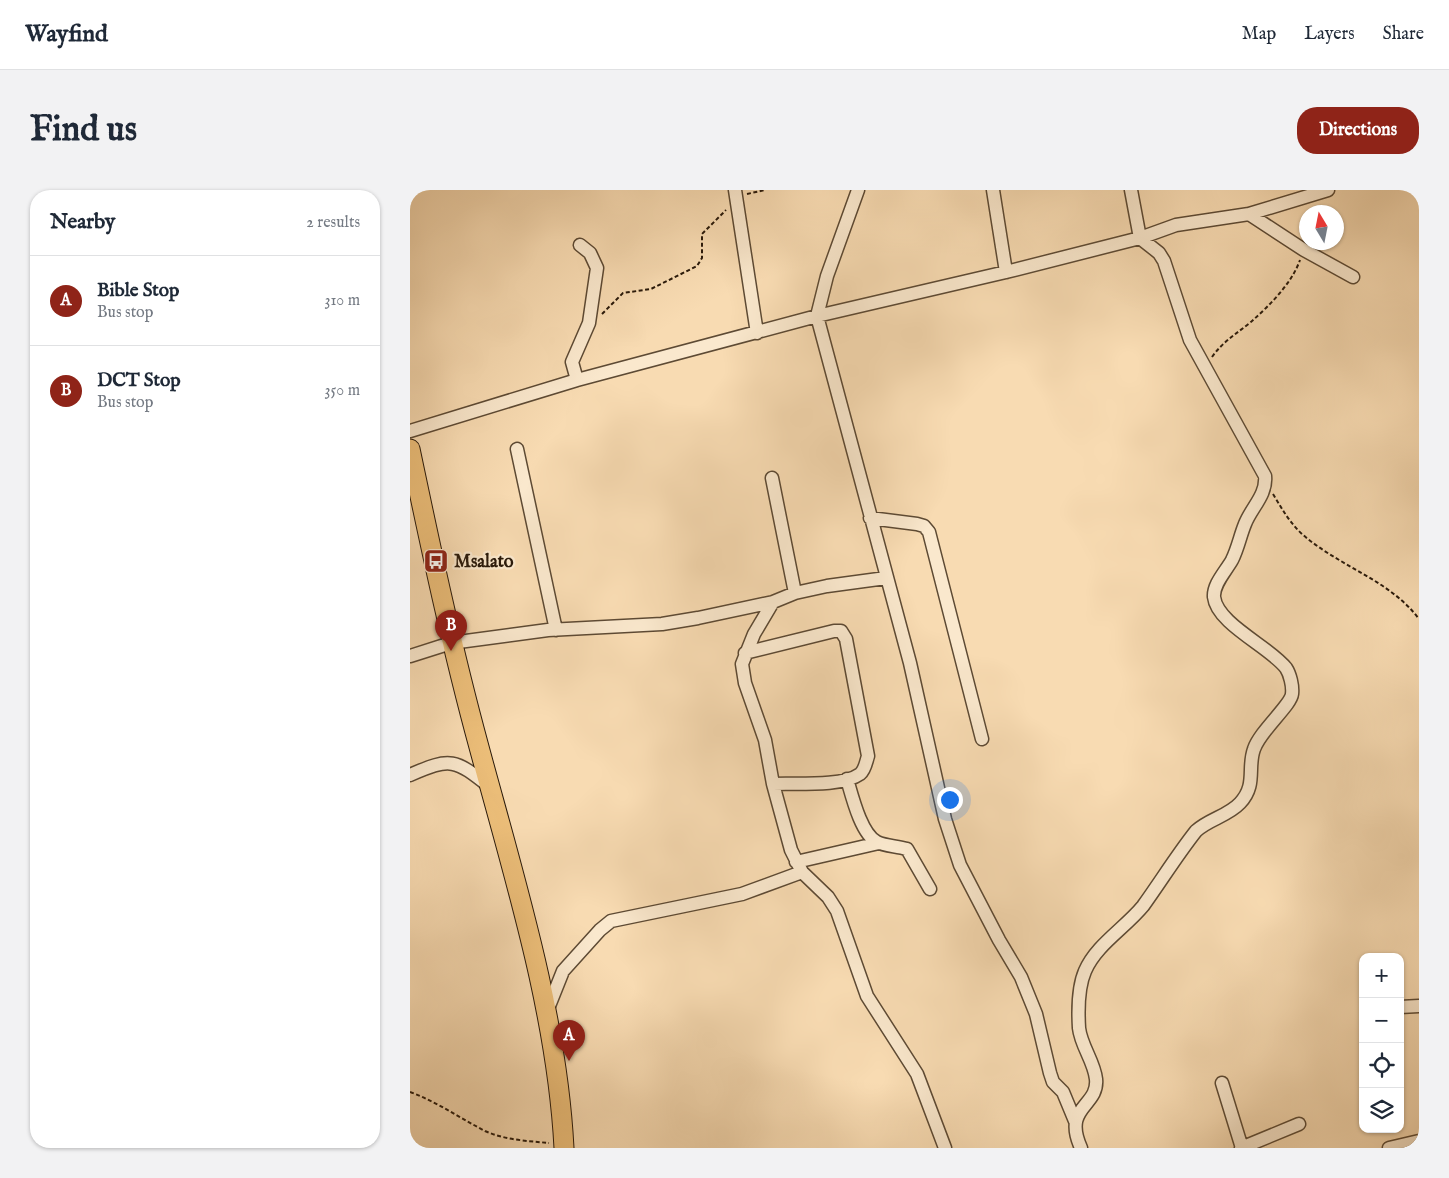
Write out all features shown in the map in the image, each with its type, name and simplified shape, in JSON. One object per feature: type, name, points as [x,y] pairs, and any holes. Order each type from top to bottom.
[{"type":"highway","points":[[410,449],[451,643],[492,788],[547,1011],[564,1146]]},
{"type":"street","points":[[858,190],[827,276],[817,316],[910,663],[945,819],[960,864],[999,940],[1021,977],[1036,1014],[1053,1082],[1063,1092],[1075,1121],[1075,1132],[1081,1148]]},
{"type":"street","points":[[993,190],[1006,272]]},
{"type":"street","points":[[1075,1121],[1095,1087],[1096,1078],[1080,1032],[1081,982],[1085,971],[1091,960],[1142,907],[1196,831],[1203,825],[1235,808],[1245,797],[1251,781],[1253,750],[1265,728],[1289,701],[1292,694],[1287,670],[1277,658],[1225,616],[1214,596],[1266,482],[1262,470],[1205,368],[1188,333],[1164,261],[1159,253],[1140,238],[1131,190]]},
{"type":"street","points":[[410,431],[577,380],[817,316],[1006,272],[1140,238],[1176,225],[1249,214],[1295,195],[1328,190]]},
{"type":"street","points":[[735,195],[758,333]]},
{"type":"street","points":[[1249,214],[1299,247]]},
{"type":"street","points":[[577,380],[572,362],[575,350],[587,330],[597,268],[590,253],[580,245]]},
{"type":"street","points":[[1304,250],[1354,277]]},
{"type":"street","points":[[517,449],[556,630]]},
{"type":"street","points":[[772,478],[795,593]]},
{"type":"street","points":[[870,518],[917,524],[924,526],[928,532],[982,739]]},
{"type":"street","points":[[410,656],[451,643],[556,630],[662,624],[773,602],[795,593],[886,578]]},
{"type":"street","points":[[773,602],[745,653],[742,673],[765,740],[773,784],[799,867],[828,897],[837,911],[867,996],[917,1074],[945,1148]]},
{"type":"street","points":[[745,653],[819,633],[841,631],[846,639],[868,756],[864,769],[859,774],[847,779],[829,782],[773,784]]},
{"type":"street","points":[[410,775],[430,766],[450,762],[471,772],[492,788]]},
{"type":"street","points":[[847,779],[866,830],[872,839],[879,843],[907,849],[930,889]]},
{"type":"street","points":[[547,1011],[563,971],[600,930],[611,922],[742,894],[799,867],[879,843]]},
{"type":"street","points":[[1404,1008],[1419,1006]]},
{"type":"street","points":[[1222,1083],[1242,1148],[1299,1124]]},
{"type":"street","points":[[1389,1148],[1419,1141]]},
{"type":"path","points":[[587,330],[623,293],[651,289],[697,266],[702,258],[702,234],[735,195],[765,190]]},
{"type":"path","points":[[1205,368],[1227,339],[1262,311],[1294,274],[1304,250]]},
{"type":"path","points":[[1266,482],[1288,519],[1301,533],[1333,557],[1396,595],[1419,619]]},
{"type":"path","points":[[410,1092],[426,1098],[487,1132],[515,1140],[564,1146]]},
{"type":"place","name":"Msalato","points":[[436,561]]},
{"type":"place","name":"DCT Stop","points":[[451,651]]},
{"type":"place","name":"Bible Stop","points":[[569,1061]]}]
